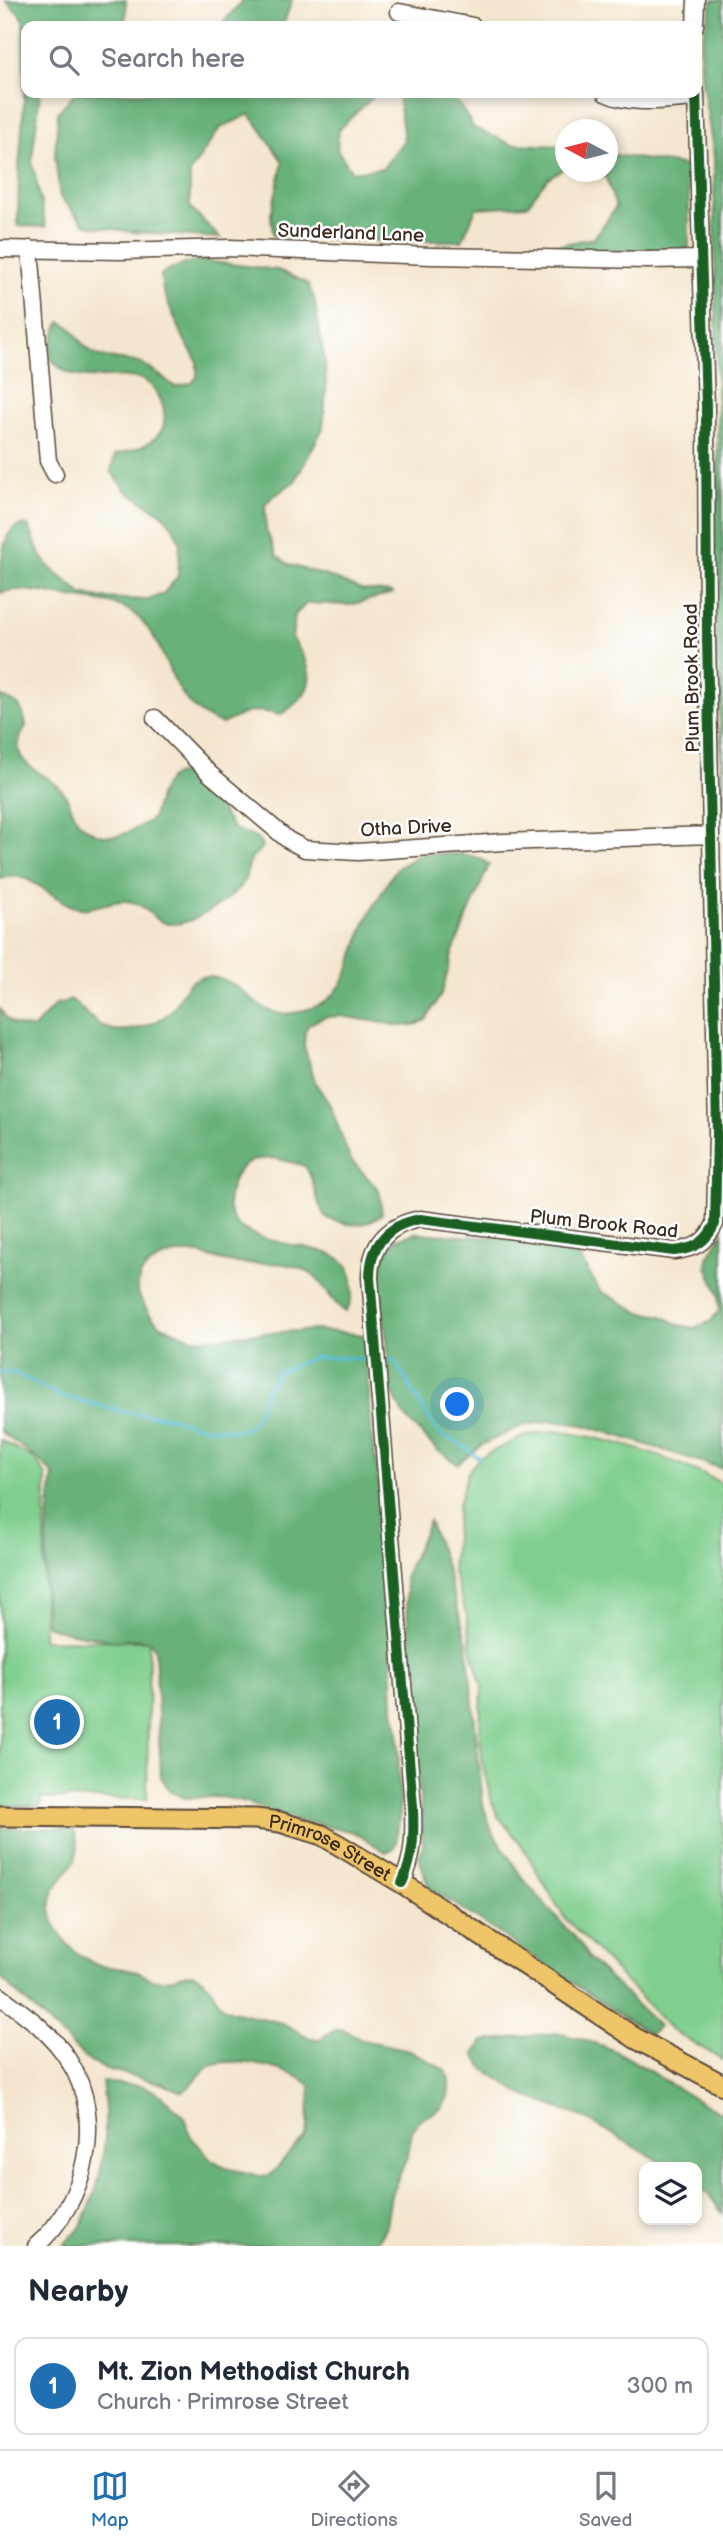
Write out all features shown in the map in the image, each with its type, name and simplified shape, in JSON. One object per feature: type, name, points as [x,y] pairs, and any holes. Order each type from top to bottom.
[{"type":"main road","name":"Primrose Street","points":[[0,1816],[280,1822],[322,1835],[402,1883],[635,2038],[723,2085]]},
{"type":"street","points":[[695,21],[696,0]]},
{"type":"street","points":[[399,12],[447,21]]},
{"type":"street","points":[[616,98],[640,101],[668,98]]},
{"type":"street","name":"Plum Brook Road","points":[[402,1883],[413,1850],[413,1807],[370,1278],[374,1249],[391,1228],[420,1219],[667,1251],[687,1250],[701,1244],[715,1224],[717,1145],[706,407],[696,98]]},
{"type":"street","name":"Sunderland Lane","points":[[0,249],[120,251],[230,248],[431,256],[701,259]]},
{"type":"street","points":[[30,249],[48,461],[55,474]]},
{"type":"street","name":"Otha Drive","points":[[155,718],[210,774],[288,840],[305,849],[358,852],[503,842],[711,835]]},
{"type":"street","points":[[0,1996],[46,2031],[69,2060],[88,2116],[88,2146],[74,2199],[50,2235],[36,2246]]},
{"type":"green space","points":[[6,0],[126,0],[126,17],[122,21],[23,21]]},
{"type":"green space","points":[[243,0],[292,0],[285,21],[224,21]]},
{"type":"green space","points":[[713,0],[723,0],[723,815],[716,678],[715,530],[718,470],[714,156],[702,81],[702,39]]},
{"type":"green space","points":[[24,98],[39,98],[32,161],[46,227],[18,226]]},
{"type":"green space","points":[[71,98],[372,98],[339,129],[337,149],[352,172],[383,168],[404,140],[399,98],[455,98],[474,128],[511,144],[555,146],[555,174],[548,178],[527,205],[476,208],[462,241],[273,236],[271,214],[283,162],[250,114],[220,128],[190,172],[190,207],[220,238],[133,232],[86,225],[60,197],[55,156],[58,112]]},
{"type":"green space","points":[[618,155],[689,166],[689,249],[579,253],[543,248],[594,238],[616,207],[607,182],[618,182]]},
{"type":"green space","points":[[198,260],[278,270],[307,283],[314,298],[325,364],[323,428],[295,481],[265,505],[266,530],[277,556],[290,565],[361,590],[394,593],[350,605],[307,603],[295,615],[292,638],[309,671],[307,689],[302,697],[280,715],[263,711],[250,712],[222,724],[203,715],[189,703],[179,689],[156,641],[133,613],[118,605],[100,601],[32,591],[0,593],[4,548],[12,530],[19,526],[29,527],[40,554],[50,568],[82,594],[99,598],[148,600],[163,594],[178,576],[180,542],[173,527],[162,514],[126,491],[111,471],[115,455],[144,445],[155,438],[163,428],[164,412],[154,388],[139,378],[73,374],[54,362],[50,350],[54,334],[61,322],[94,353],[142,364],[175,387],[192,383],[197,377],[197,361],[163,291],[161,275],[167,270]]},
{"type":"green space","points":[[0,696],[16,703],[23,714],[26,726],[20,740],[22,759],[56,784],[82,825],[99,835],[107,836],[123,834],[137,828],[152,819],[159,796],[170,778],[184,773],[204,788],[234,829],[257,838],[262,846],[250,860],[243,883],[208,912],[174,924],[159,920],[142,906],[131,902],[79,908],[28,880],[9,876],[0,879]]},
{"type":"green space","points":[[421,854],[466,855],[483,860],[489,865],[452,954],[442,993],[426,1020],[402,1026],[341,1016],[324,1017],[309,1024],[305,1031],[304,1046],[316,1084],[330,1105],[350,1159],[379,1190],[382,1214],[368,1222],[355,1225],[326,1218],[305,1166],[265,1158],[248,1163],[239,1170],[232,1184],[228,1206],[235,1222],[249,1233],[330,1254],[344,1262],[352,1279],[351,1301],[346,1312],[317,1279],[305,1270],[279,1263],[235,1263],[190,1253],[174,1254],[151,1264],[140,1276],[137,1292],[149,1314],[161,1326],[192,1338],[316,1330],[365,1335],[372,1439],[380,1489],[380,1542],[390,1626],[393,1707],[398,1730],[400,1812],[396,1842],[393,1849],[386,1852],[354,1832],[293,1819],[247,1802],[222,1797],[184,1798],[170,1791],[161,1777],[155,1648],[149,1641],[114,1641],[62,1631],[46,1625],[46,1549],[53,1474],[0,1431],[0,1008],[14,1024],[34,1028],[56,1004],[72,1000],[104,1027],[129,1030],[147,1026],[163,1018],[189,984],[201,977],[224,980],[264,1008],[275,1012],[288,1014],[315,1007],[333,995],[346,976],[365,923],[394,872]]},
{"type":"green space","points":[[723,1231],[723,1469],[584,1425],[551,1421],[524,1425],[483,1444],[458,1464],[437,1450],[404,1416],[387,1381],[388,1349],[379,1280],[384,1256],[395,1240],[415,1233],[518,1239],[576,1252],[600,1291],[639,1312],[662,1316],[679,1325],[694,1328],[710,1322],[719,1311],[719,1295],[707,1266],[708,1258]]},
{"type":"green space","points":[[555,1431],[642,1450],[723,1484],[723,2060],[673,2031],[564,1917],[521,1844],[498,1816],[492,1802],[483,1767],[480,1733],[482,1686],[472,1652],[467,1616],[452,1569],[458,1505],[468,1472],[479,1458],[524,1436]]},
{"type":"green space","points":[[0,1440],[34,1458],[46,1476],[43,1640],[149,1641],[147,1799],[41,1798],[40,1806],[0,1806]]},
{"type":"green space","points":[[429,1521],[444,1560],[467,1643],[483,1805],[491,1829],[523,1879],[581,1945],[589,1959],[659,2026],[650,2034],[429,1888],[419,1857],[423,1844],[405,1576]]},
{"type":"green space","points":[[0,1828],[67,1828],[74,1831],[77,1855],[56,1887],[51,1908],[62,1937],[75,1952],[92,1962],[134,1971],[156,1980],[168,1980],[186,1974],[196,1975],[206,1982],[219,2002],[228,2010],[282,2023],[310,2038],[319,2039],[335,2030],[343,2029],[363,2040],[410,2050],[446,2071],[449,2094],[442,2108],[421,2119],[412,2131],[408,2155],[391,2195],[386,2226],[375,2246],[63,2246],[81,2226],[100,2174],[105,2137],[102,2082],[143,2086],[158,2093],[183,2115],[191,2137],[211,2159],[226,2168],[261,2176],[270,2175],[306,2135],[310,2086],[303,2080],[277,2069],[231,2062],[210,2066],[182,2092],[90,2062],[0,1977]]},
{"type":"green space","points":[[557,2033],[596,2044],[619,2053],[723,2114],[723,2214],[702,2189],[702,2162],[661,2162],[583,2117],[523,2095],[484,2069],[474,2054],[483,2041]]},
{"type":"waterway","points":[[0,1372],[15,1373],[64,1397],[126,1412],[167,1417],[206,1428],[245,1430],[256,1418],[264,1394],[277,1372],[316,1357],[373,1359]]},
{"type":"waterway","points":[[381,1360],[394,1360],[438,1433],[462,1445],[479,1458]]},
{"type":"cycle path","points":[[402,1883],[412,1846],[413,1807],[370,1278],[377,1246],[398,1226],[420,1219],[674,1251],[699,1244],[715,1224],[717,1132],[707,638],[706,407],[696,98]]},
{"type":"place","name":"Mt. Zion Methodist Church","points":[[57,1722]]}]
